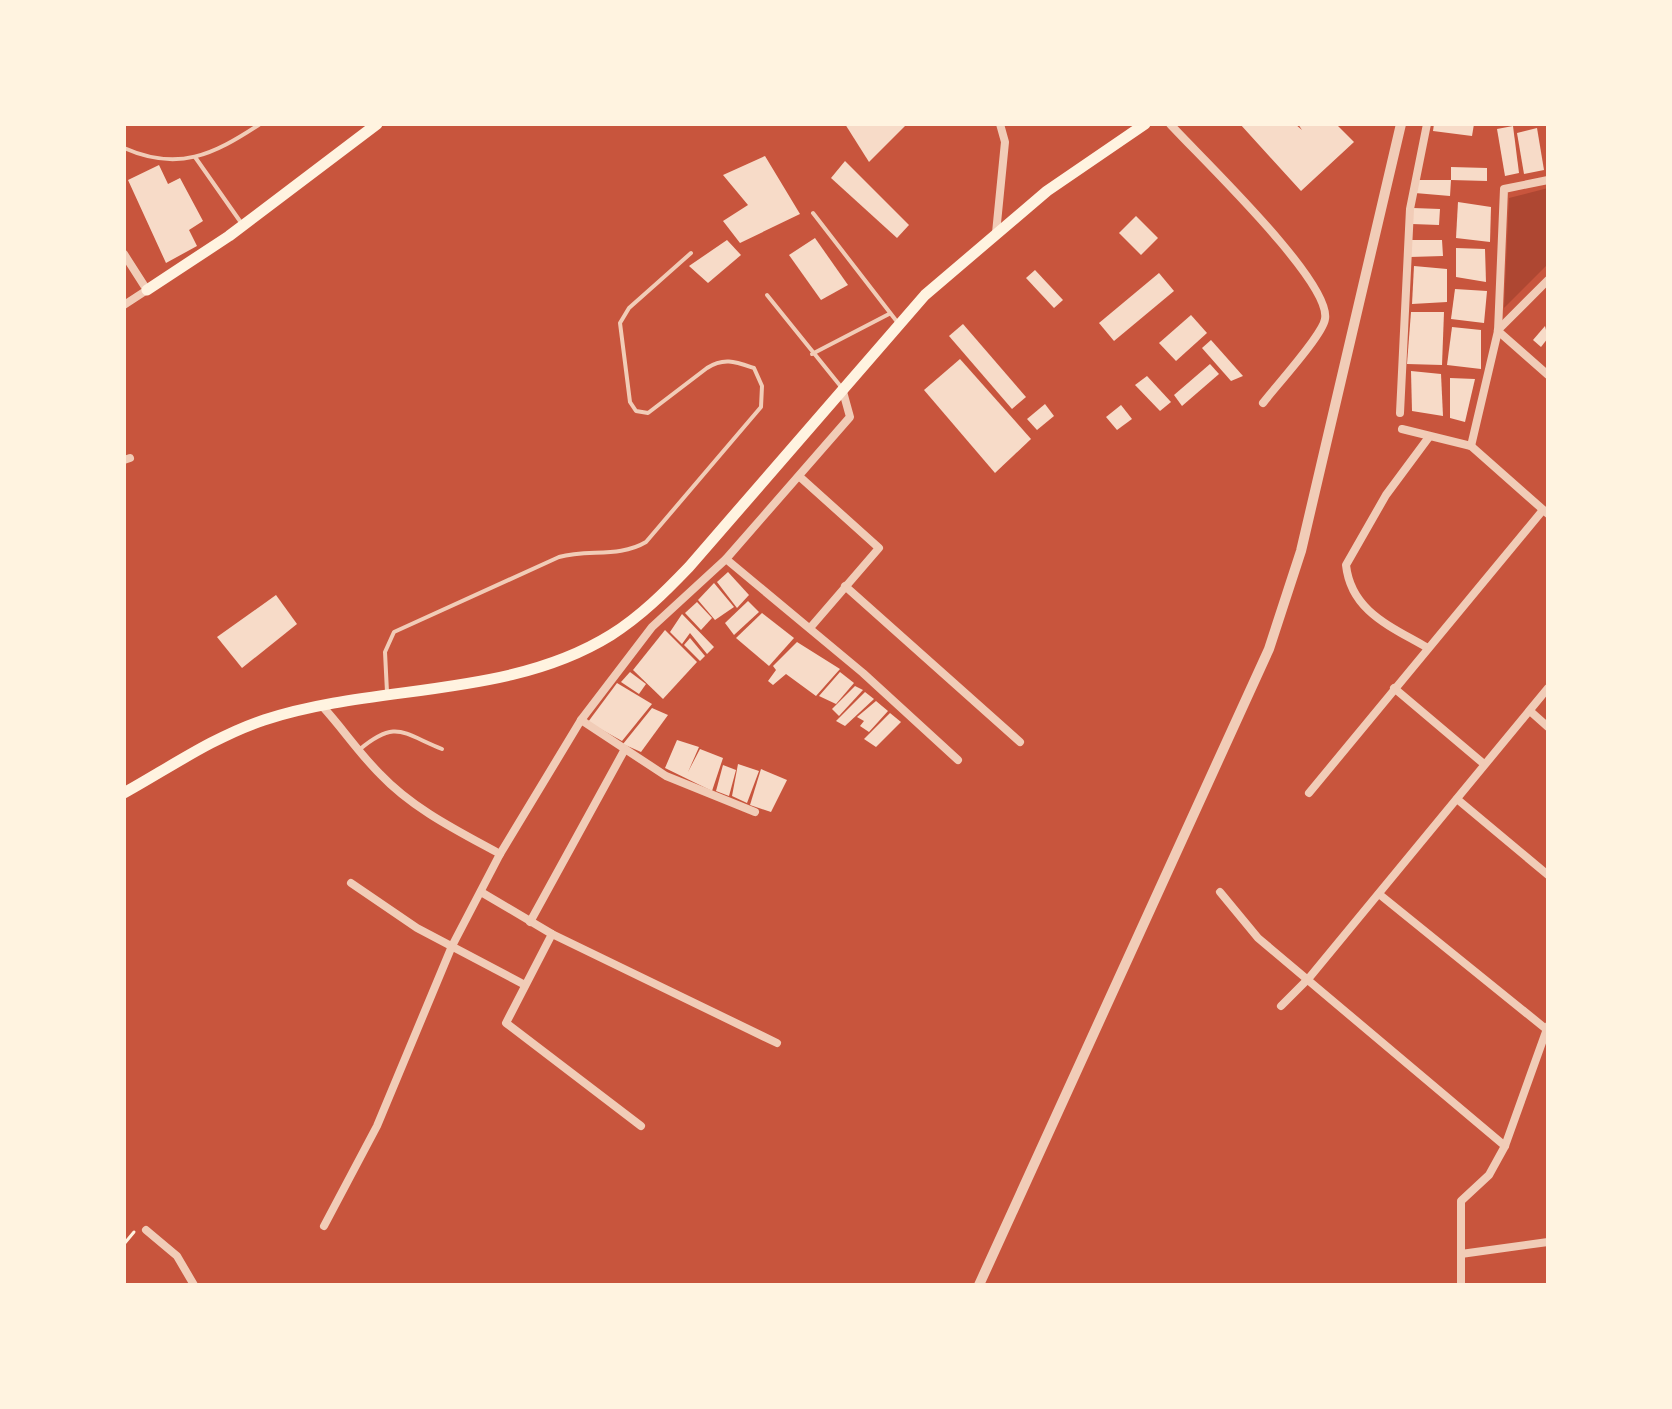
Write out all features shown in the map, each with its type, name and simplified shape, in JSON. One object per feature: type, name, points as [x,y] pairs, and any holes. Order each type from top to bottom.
[{"type":"main road","points":[[147,290],[243,226],[377,124]]},
{"type":"main road","points":[[124,793],[264,719],[387,695],[471,683],[581,651],[636,617],[689,567],[925,295],[1047,191],[1145,124]]},
{"type":"street","points":[[996,233],[1005,142],[1000,124]]},
{"type":"street","points":[[1170,124],[1307,271],[1325,305],[1322,328],[1263,403]]},
{"type":"street","points":[[979,1285],[1269,649],[1301,551],[1401,124]]},
{"type":"street","points":[[1400,413],[1410,209],[1427,124]]},
{"type":"street","points":[[1471,446],[1498,331],[1504,189],[1548,180]]},
{"type":"street","points":[[124,254],[147,290],[124,305]]},
{"type":"street","points":[[1498,331],[1548,280]]},
{"type":"street","points":[[1498,331],[1548,375]]},
{"type":"street","points":[[324,1226],[377,1126],[452,946],[500,854],[581,720],[631,651],[726,559],[850,417],[842,388]]},
{"type":"street","points":[[1309,793],[1426,647],[1546,512],[1471,446],[1402,429]]},
{"type":"street","points":[[1426,647],[1384,622],[1354,599],[1346,565],[1386,495],[1429,437]]},
{"type":"street","points":[[800,477],[879,548],[810,628]]},
{"type":"street","points":[[726,559],[810,628],[958,760]]},
{"type":"street","points":[[689,567],[704,578]]},
{"type":"street","points":[[845,586],[1020,742]]},
{"type":"street","points":[[1394,688],[1484,764]]},
{"type":"street","points":[[1281,1006],[1309,978],[1548,688]]},
{"type":"street","points":[[323,707],[380,775],[417,804],[500,854]]},
{"type":"street","points":[[1530,711],[1548,727]]},
{"type":"street","points":[[581,720],[666,776],[755,812]]},
{"type":"street","points":[[530,922],[625,749]]},
{"type":"street","points":[[1457,799],[1548,875]]},
{"type":"street","points":[[351,883],[417,928],[525,985]]},
{"type":"street","points":[[481,892],[552,934],[777,1043]]},
{"type":"street","points":[[1220,892],[1258,938],[1505,1146]]},
{"type":"street","points":[[1379,894],[1547,1028],[1505,1146],[1489,1175],[1461,1201],[1461,1285]]},
{"type":"street","points":[[552,934],[506,1023],[641,1126]]},
{"type":"street","points":[[146,1230],[177,1256],[194,1285]]},
{"type":"street","points":[[1461,1254],[1548,1242]]},
{"type":"lane","points":[[124,148],[144,157],[179,161],[234,141],[260,124]]},
{"type":"lane","points":[[195,157],[243,226]]},
{"type":"lane","points":[[813,213],[900,325]]},
{"type":"lane","points":[[387,695],[385,652],[394,632],[559,557],[575,552],[620,552],[646,542],[761,407],[762,386],[754,368],[734,361],[718,361],[648,413],[636,411],[630,402],[620,323],[629,308],[691,253]]},
{"type":"lane","points":[[767,295],[842,388]]},
{"type":"lane","points":[[812,354],[889,314]]},
{"type":"lane","points":[[359,750],[382,731],[394,730],[442,749]]},
{"type":"path","points":[[124,1244],[133,1233],[146,1230]]},
{"type":"shaded area","points":[[1548,188],[1548,264],[1504,308],[1509,198]]},
{"type":"building","points":[[845,124],[907,124],[869,162]]},
{"type":"building","points":[[1240,124],[1295,124],[1302,130],[1298,124],[1336,124],[1354,142],[1301,191]]},
{"type":"building","points":[[1434,124],[1474,124],[1472,136],[1433,131]]},
{"type":"building","points":[[1513,126],[1519,173],[1505,176],[1497,129]]},
{"type":"building","points":[[1537,128],[1544,170],[1524,174],[1517,133]]},
{"type":"building","points":[[765,156],[800,214],[740,243],[723,221],[748,205],[723,175]]},
{"type":"building","points":[[845,161],[909,225],[897,238],[831,178]]},
{"type":"building","points":[[159,165],[168,184],[180,178],[203,221],[189,230],[197,246],[166,263],[128,180]]},
{"type":"building","points":[[1451,167],[1487,168],[1487,181],[1451,180]]},
{"type":"building","points":[[1416,180],[1451,180],[1450,196],[1415,193]]},
{"type":"building","points":[[1458,202],[1491,207],[1490,242],[1456,238]]},
{"type":"building","points":[[1413,208],[1440,209],[1439,225],[1412,224]]},
{"type":"building","points":[[1136,216],[1158,238],[1141,255],[1119,233]]},
{"type":"building","points":[[815,238],[848,285],[821,300],[789,255]]},
{"type":"building","points":[[727,240],[741,255],[708,283],[689,266]]},
{"type":"building","points":[[1411,240],[1442,240],[1443,256],[1410,257]]},
{"type":"building","points":[[1456,248],[1485,249],[1486,282],[1456,277]]},
{"type":"building","points":[[1414,266],[1447,269],[1447,302],[1412,304]]},
{"type":"building","points":[[1035,270],[1063,300],[1054,308],[1026,278]]},
{"type":"building","points":[[1159,273],[1174,291],[1114,341],[1099,323]]},
{"type":"building","points":[[1455,289],[1487,291],[1484,323],[1451,319]]},
{"type":"building","points":[[1411,312],[1444,312],[1442,365],[1407,364]]},
{"type":"building","points":[[1191,315],[1207,333],[1176,361],[1159,343]]},
{"type":"building","points":[[963,324],[1026,397],[1012,409],[949,336]]},
{"type":"building","points":[[1545,326],[1548,338],[1541,347],[1533,340]]},
{"type":"building","points":[[1452,327],[1481,330],[1481,369],[1447,365]]},
{"type":"building","points":[[1211,340],[1243,376],[1231,381],[1202,348]]},
{"type":"building","points":[[960,359],[1031,439],[995,473],[924,390]]},
{"type":"building","points":[[1210,364],[1219,374],[1182,406],[1174,395]]},
{"type":"building","points":[[1411,371],[1441,374],[1443,416],[1412,411]]},
{"type":"building","points":[[1147,376],[1171,402],[1160,411],[1135,385]]},
{"type":"building","points":[[1450,378],[1475,379],[1465,422],[1450,418]]},
{"type":"building","points":[[1045,404],[1054,416],[1037,430],[1027,419]]},
{"type":"building","points":[[1121,405],[1132,419],[1117,430],[1106,417]]},
{"type":"building","points":[[728,572],[749,595],[737,608],[717,582]]},
{"type":"building","points":[[714,583],[734,607],[715,620],[698,600]]},
{"type":"building","points":[[276,595],[297,624],[242,668],[217,637]]},
{"type":"building","points":[[748,601],[759,612],[734,635],[725,623]]},
{"type":"building","points":[[697,602],[712,618],[701,630],[685,613]]},
{"type":"building","points":[[762,613],[794,638],[769,666],[736,638]]},
{"type":"building","points":[[682,614],[714,647],[707,654],[690,633],[682,644],[670,632]]},
{"type":"building","points":[[665,630],[697,662],[663,699],[633,670]]},
{"type":"building","points":[[690,638],[705,656],[700,661],[684,645]]},
{"type":"building","points":[[797,642],[840,669],[816,696],[786,674],[773,685],[768,681],[776,670],[773,666]]},
{"type":"building","points":[[630,672],[646,684],[639,694],[621,682]]},
{"type":"building","points":[[840,672],[854,683],[836,704],[819,696]]},
{"type":"building","points":[[617,683],[652,704],[622,741],[588,722]]},
{"type":"building","points":[[855,686],[863,690],[839,716],[832,709]]},
{"type":"building","points":[[865,692],[874,699],[845,726],[836,721]]},
{"type":"building","points":[[876,701],[888,711],[869,732],[860,726],[864,721],[857,717]]},
{"type":"building","points":[[652,708],[668,715],[641,752],[623,744]]},
{"type":"building","points":[[890,713],[901,722],[876,747],[864,739]]},
{"type":"building","points":[[677,740],[699,747],[688,772],[700,749],[723,758],[712,791],[665,768]]},
{"type":"building","points":[[738,764],[759,771],[747,803],[732,796]]},
{"type":"building","points":[[723,765],[736,770],[729,796],[716,791]]},
{"type":"building","points":[[761,769],[787,780],[771,812],[750,805]]}]
